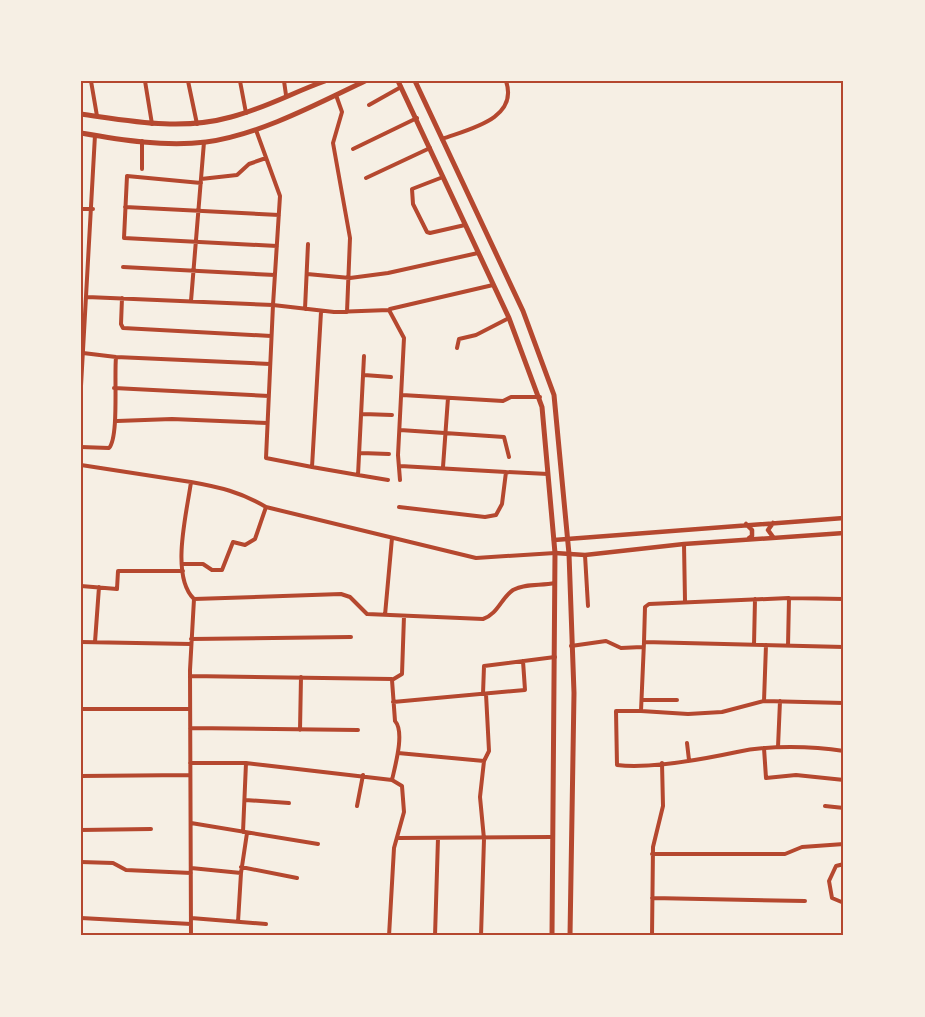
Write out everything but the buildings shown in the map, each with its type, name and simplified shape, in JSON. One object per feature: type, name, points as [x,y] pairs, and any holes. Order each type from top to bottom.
[{"type":"main road","points":[[81,114],[152,124],[197,124],[246,113],[325,81]]},
{"type":"main road","points":[[81,133],[142,141],[204,142],[256,129],[365,81]]},
{"type":"main road","points":[[415,81],[535,339],[554,395],[567,539],[574,693],[570,936]]},
{"type":"main road","points":[[400,84],[509,318],[540,397],[555,554],[552,936]]},
{"type":"main road","points":[[473,244],[487,238]]},
{"type":"main road","points":[[479,256],[494,253]]},
{"type":"street","points":[[91,81],[97,116]]},
{"type":"street","points":[[145,81],[152,124]]},
{"type":"street","points":[[188,81],[197,124]]},
{"type":"street","points":[[240,81],[246,113]]},
{"type":"street","points":[[284,81],[286,95]]},
{"type":"street","points":[[441,139],[469,129],[502,111],[509,95],[506,81]]},
{"type":"street","points":[[369,105],[400,84]]},
{"type":"street","points":[[336,95],[342,112],[333,142],[350,238],[347,312]]},
{"type":"street","points":[[353,148],[417,118]]},
{"type":"street","points":[[256,129],[278,186],[279,215],[266,458],[388,480]]},
{"type":"street","points":[[81,386],[83,310],[87,297],[89,273],[95,135]]},
{"type":"street","points":[[142,141],[142,169]]},
{"type":"street","points":[[191,302],[204,142]]},
{"type":"street","points":[[366,178],[430,148]]},
{"type":"street","points":[[266,158],[249,164],[237,175],[201,181],[128,176],[124,238],[277,246]]},
{"type":"street","points":[[443,177],[412,189],[413,204],[427,232],[465,225]]},
{"type":"street","points":[[125,207],[279,215]]},
{"type":"street","points":[[81,208],[93,209]]},
{"type":"street","points":[[305,309],[308,244]]},
{"type":"street","points":[[307,274],[350,278],[479,256]]},
{"type":"street","points":[[123,267],[275,275]]},
{"type":"street","points":[[81,272],[89,273]]},
{"type":"street","points":[[87,297],[273,305],[321,312],[347,312],[389,310],[493,285]]},
{"type":"street","points":[[122,298],[121,324],[123,328],[271,336]]},
{"type":"street","points":[[389,310],[404,338],[400,480]]},
{"type":"street","points":[[312,466],[321,312]]},
{"type":"street","points":[[457,348],[459,339],[476,335],[509,318]]},
{"type":"street","points":[[83,353],[116,357],[270,364]]},
{"type":"street","points":[[358,475],[363,414],[364,356]]},
{"type":"street","points":[[81,447],[111,447],[117,421],[114,388],[116,357]]},
{"type":"street","points":[[364,375],[392,377]]},
{"type":"street","points":[[114,388],[269,396]]},
{"type":"street","points":[[402,395],[503,401],[511,397],[540,397]]},
{"type":"street","points":[[443,467],[448,398]]},
{"type":"street","points":[[363,414],[392,415]]},
{"type":"street","points":[[117,421],[172,419],[267,423]]},
{"type":"street","points":[[400,430],[504,436],[509,457]]},
{"type":"street","points":[[361,453],[389,454]]},
{"type":"street","points":[[81,465],[224,487],[246,494],[266,507],[476,558],[555,554],[585,555],[684,544],[844,533]]},
{"type":"street","points":[[400,466],[548,474]]},
{"type":"street","points":[[399,507],[485,517],[496,515],[502,504],[506,472]]},
{"type":"street","points":[[191,482],[182,541],[185,589],[194,599],[190,676],[191,936]]},
{"type":"street","points":[[182,564],[203,564],[212,570],[222,570],[233,542],[245,545],[255,539],[266,507]]},
{"type":"street","points":[[554,540],[844,518]]},
{"type":"street","points":[[774,523],[768,532],[776,538]]},
{"type":"street","points":[[746,525],[752,534],[746,540]]},
{"type":"street","points":[[385,615],[392,538]]},
{"type":"street","points":[[684,544],[685,601]]},
{"type":"street","points":[[585,555],[588,606]]},
{"type":"street","points":[[81,586],[117,589],[118,571],[183,571]]},
{"type":"street","points":[[194,599],[346,595],[363,612],[483,620],[492,616],[508,594],[521,586],[555,583]]},
{"type":"street","points":[[95,642],[99,587]]},
{"type":"street","points":[[641,711],[646,605],[685,601],[789,597],[844,598]]},
{"type":"street","points":[[788,646],[789,597]]},
{"type":"street","points":[[754,645],[755,599]]},
{"type":"street","points":[[190,676],[392,679],[401,677],[404,616]]},
{"type":"street","points":[[81,642],[191,642],[351,637]]},
{"type":"street","points":[[571,646],[606,641],[621,648],[643,644],[844,647]]},
{"type":"street","points":[[764,701],[766,645]]},
{"type":"street","points":[[481,936],[484,839],[480,797],[484,761],[489,751],[484,666],[555,657]]},
{"type":"street","points":[[393,702],[525,690],[523,661]]},
{"type":"street","points":[[300,730],[301,677]]},
{"type":"street","points":[[392,679],[394,721],[398,726],[398,753],[392,780]]},
{"type":"street","points":[[642,700],[677,700]]},
{"type":"street","points":[[844,703],[764,701],[722,712],[688,714],[616,711],[616,764],[620,766],[716,758],[778,747],[844,751]]},
{"type":"street","points":[[778,747],[780,701]]},
{"type":"street","points":[[81,709],[190,709]]},
{"type":"street","points":[[190,728],[358,730]]},
{"type":"street","points":[[687,743],[689,760]]},
{"type":"street","points":[[764,748],[766,778],[796,775],[844,780]]},
{"type":"street","points":[[398,753],[484,761]]},
{"type":"street","points":[[190,763],[246,763],[363,775],[392,780],[402,786],[404,812],[394,848],[389,936]]},
{"type":"street","points":[[238,922],[245,832],[246,763]]},
{"type":"street","points":[[652,936],[653,835],[663,806],[662,763]]},
{"type":"street","points":[[81,776],[190,775]]},
{"type":"street","points":[[357,806],[363,775]]},
{"type":"street","points":[[244,800],[289,803]]},
{"type":"street","points":[[825,806],[844,808]]},
{"type":"street","points":[[191,823],[318,844]]},
{"type":"street","points":[[81,830],[151,830]]},
{"type":"street","points":[[398,838],[552,837]]},
{"type":"street","points":[[435,936],[438,838]]},
{"type":"street","points":[[652,854],[785,854],[802,847],[844,844]]},
{"type":"street","points":[[81,862],[113,863],[126,870],[241,873]]},
{"type":"street","points":[[844,864],[836,866],[830,873],[832,898],[844,903]]},
{"type":"street","points":[[241,867],[297,878]]},
{"type":"street","points":[[652,898],[805,901]]},
{"type":"street","points":[[81,918],[266,924]]}]
